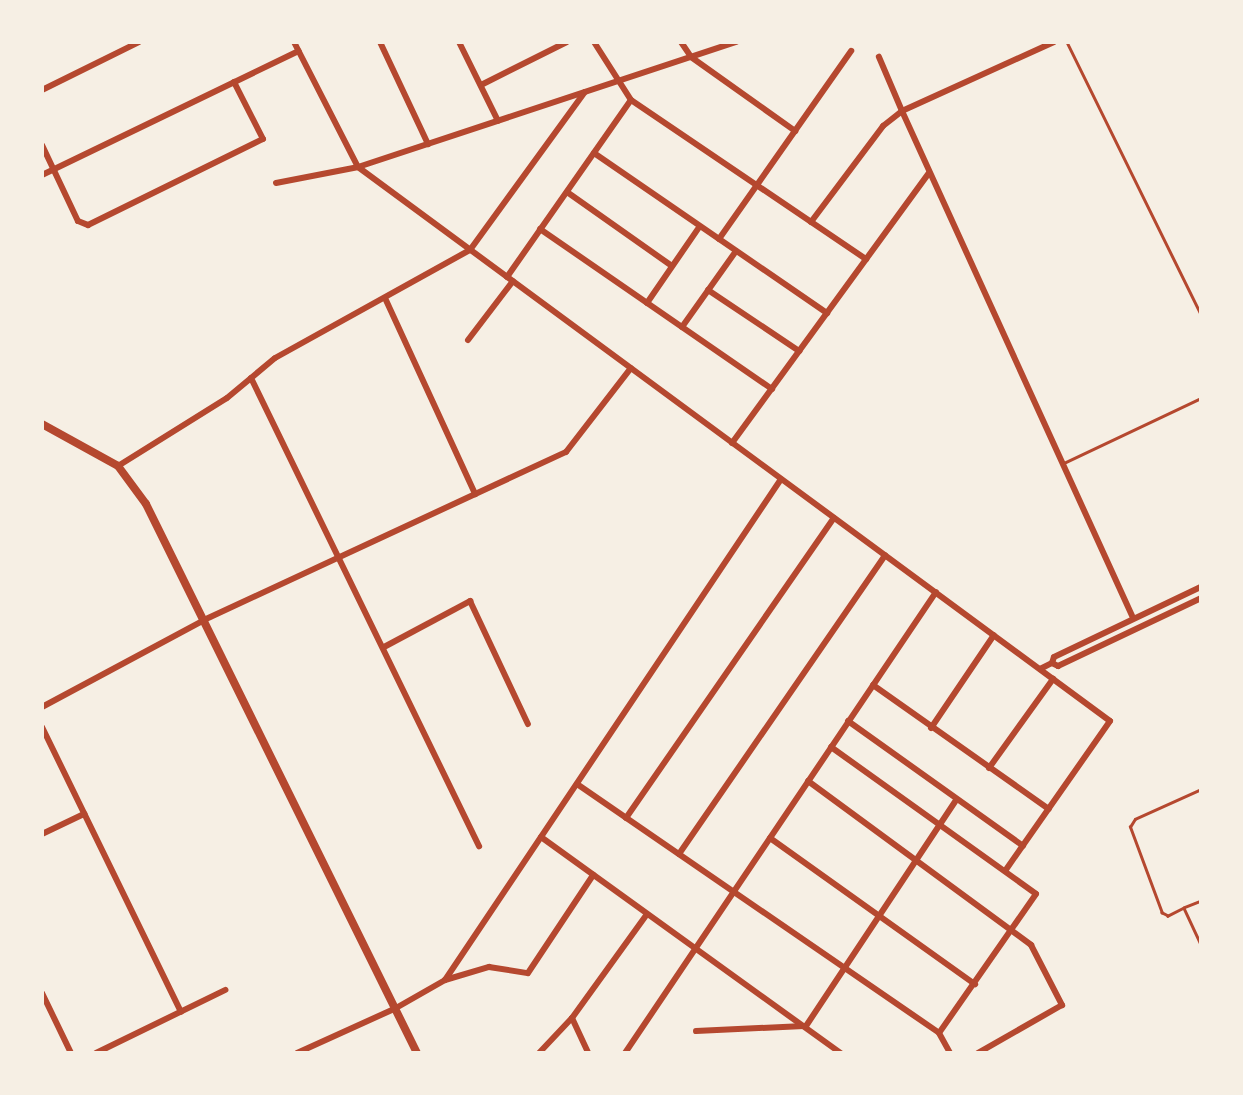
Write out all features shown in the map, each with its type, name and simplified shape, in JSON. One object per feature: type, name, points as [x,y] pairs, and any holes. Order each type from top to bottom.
[{"type":"street","points":[[42,90],[139,42]]},
{"type":"street","points":[[294,42],[358,167],[1111,721],[1005,871]]},
{"type":"street","points":[[380,42],[428,144]]},
{"type":"street","points":[[459,42],[498,121]]},
{"type":"street","points":[[481,85],[567,42]]},
{"type":"street","points":[[594,42],[631,100],[866,259]]},
{"type":"street","points":[[681,42],[691,57],[795,131]]},
{"type":"street","points":[[276,183],[358,167],[737,42]]},
{"type":"street","points":[[811,222],[883,126],[902,111],[1054,42]]},
{"type":"street","points":[[42,175],[299,51]]},
{"type":"street","points":[[719,239],[851,51]]},
{"type":"street","points":[[879,57],[929,173],[1065,463],[1133,618]]},
{"type":"street","points":[[42,145],[78,221],[88,225],[257,145],[262,134],[234,82]]},
{"type":"street","points":[[118,466],[251,379],[275,358],[470,250],[585,92]]},
{"type":"street","points":[[468,340],[540,229],[631,100]]},
{"type":"street","points":[[594,153],[827,313]]},
{"type":"street","points":[[732,443],[929,173]]},
{"type":"street","points":[[567,192],[672,266]]},
{"type":"street","points":[[647,303],[700,226]]},
{"type":"street","points":[[540,229],[772,389]]},
{"type":"street","points":[[682,327],[736,251]]},
{"type":"street","points":[[708,290],[799,351]]},
{"type":"street","points":[[385,298],[475,494]]},
{"type":"street","points":[[42,707],[206,620],[566,452],[631,368]]},
{"type":"street","points":[[251,379],[384,647],[478,846]]},
{"type":"street","points":[[42,424],[118,466],[146,504],[206,620],[417,1053]]},
{"type":"street","points":[[445,980],[781,479]]},
{"type":"street","points":[[626,818],[834,518]]},
{"type":"street","points":[[679,854],[885,555]]},
{"type":"street","points":[[1040,669],[1052,663],[1054,657],[1201,587]]},
{"type":"street","points":[[625,1053],[936,592]]},
{"type":"street","points":[[1052,663],[1058,666],[1201,598]]},
{"type":"street","points":[[384,647],[470,601],[527,724]]},
{"type":"street","points":[[931,728],[993,635]]},
{"type":"street","points":[[989,768],[1053,679]]},
{"type":"street","points":[[873,685],[1049,809]]},
{"type":"street","points":[[848,721],[1023,846]]},
{"type":"street","points":[[42,727],[181,1012]]},
{"type":"street","points":[[831,747],[1036,894],[939,1033]]},
{"type":"street","points":[[808,781],[1014,929],[1031,945],[1062,1005],[978,1053]]},
{"type":"street","points":[[577,784],[939,1033],[950,1053]]},
{"type":"street","points":[[806,1026],[956,800]]},
{"type":"street","points":[[42,834],[84,814]]},
{"type":"street","points":[[541,836],[841,1053]]},
{"type":"street","points":[[770,838],[975,984]]},
{"type":"street","points":[[297,1053],[396,1008],[445,980],[489,967],[528,973],[593,875]]},
{"type":"street","points":[[539,1053],[572,1018],[647,914]]},
{"type":"street","points":[[96,1053],[225,990]]},
{"type":"street","points":[[42,993],[71,1053]]},
{"type":"street","points":[[572,1018],[588,1053]]},
{"type":"street","points":[[696,1031],[806,1026]]},
{"type":"lane","points":[[1067,42],[1201,314]]},
{"type":"lane","points":[[1065,463],[1201,398]]},
{"type":"lane","points":[[1201,789],[1136,819],[1130,827],[1162,913],[1168,916],[1201,901]]},
{"type":"lane","points":[[1184,908],[1201,944]]}]
